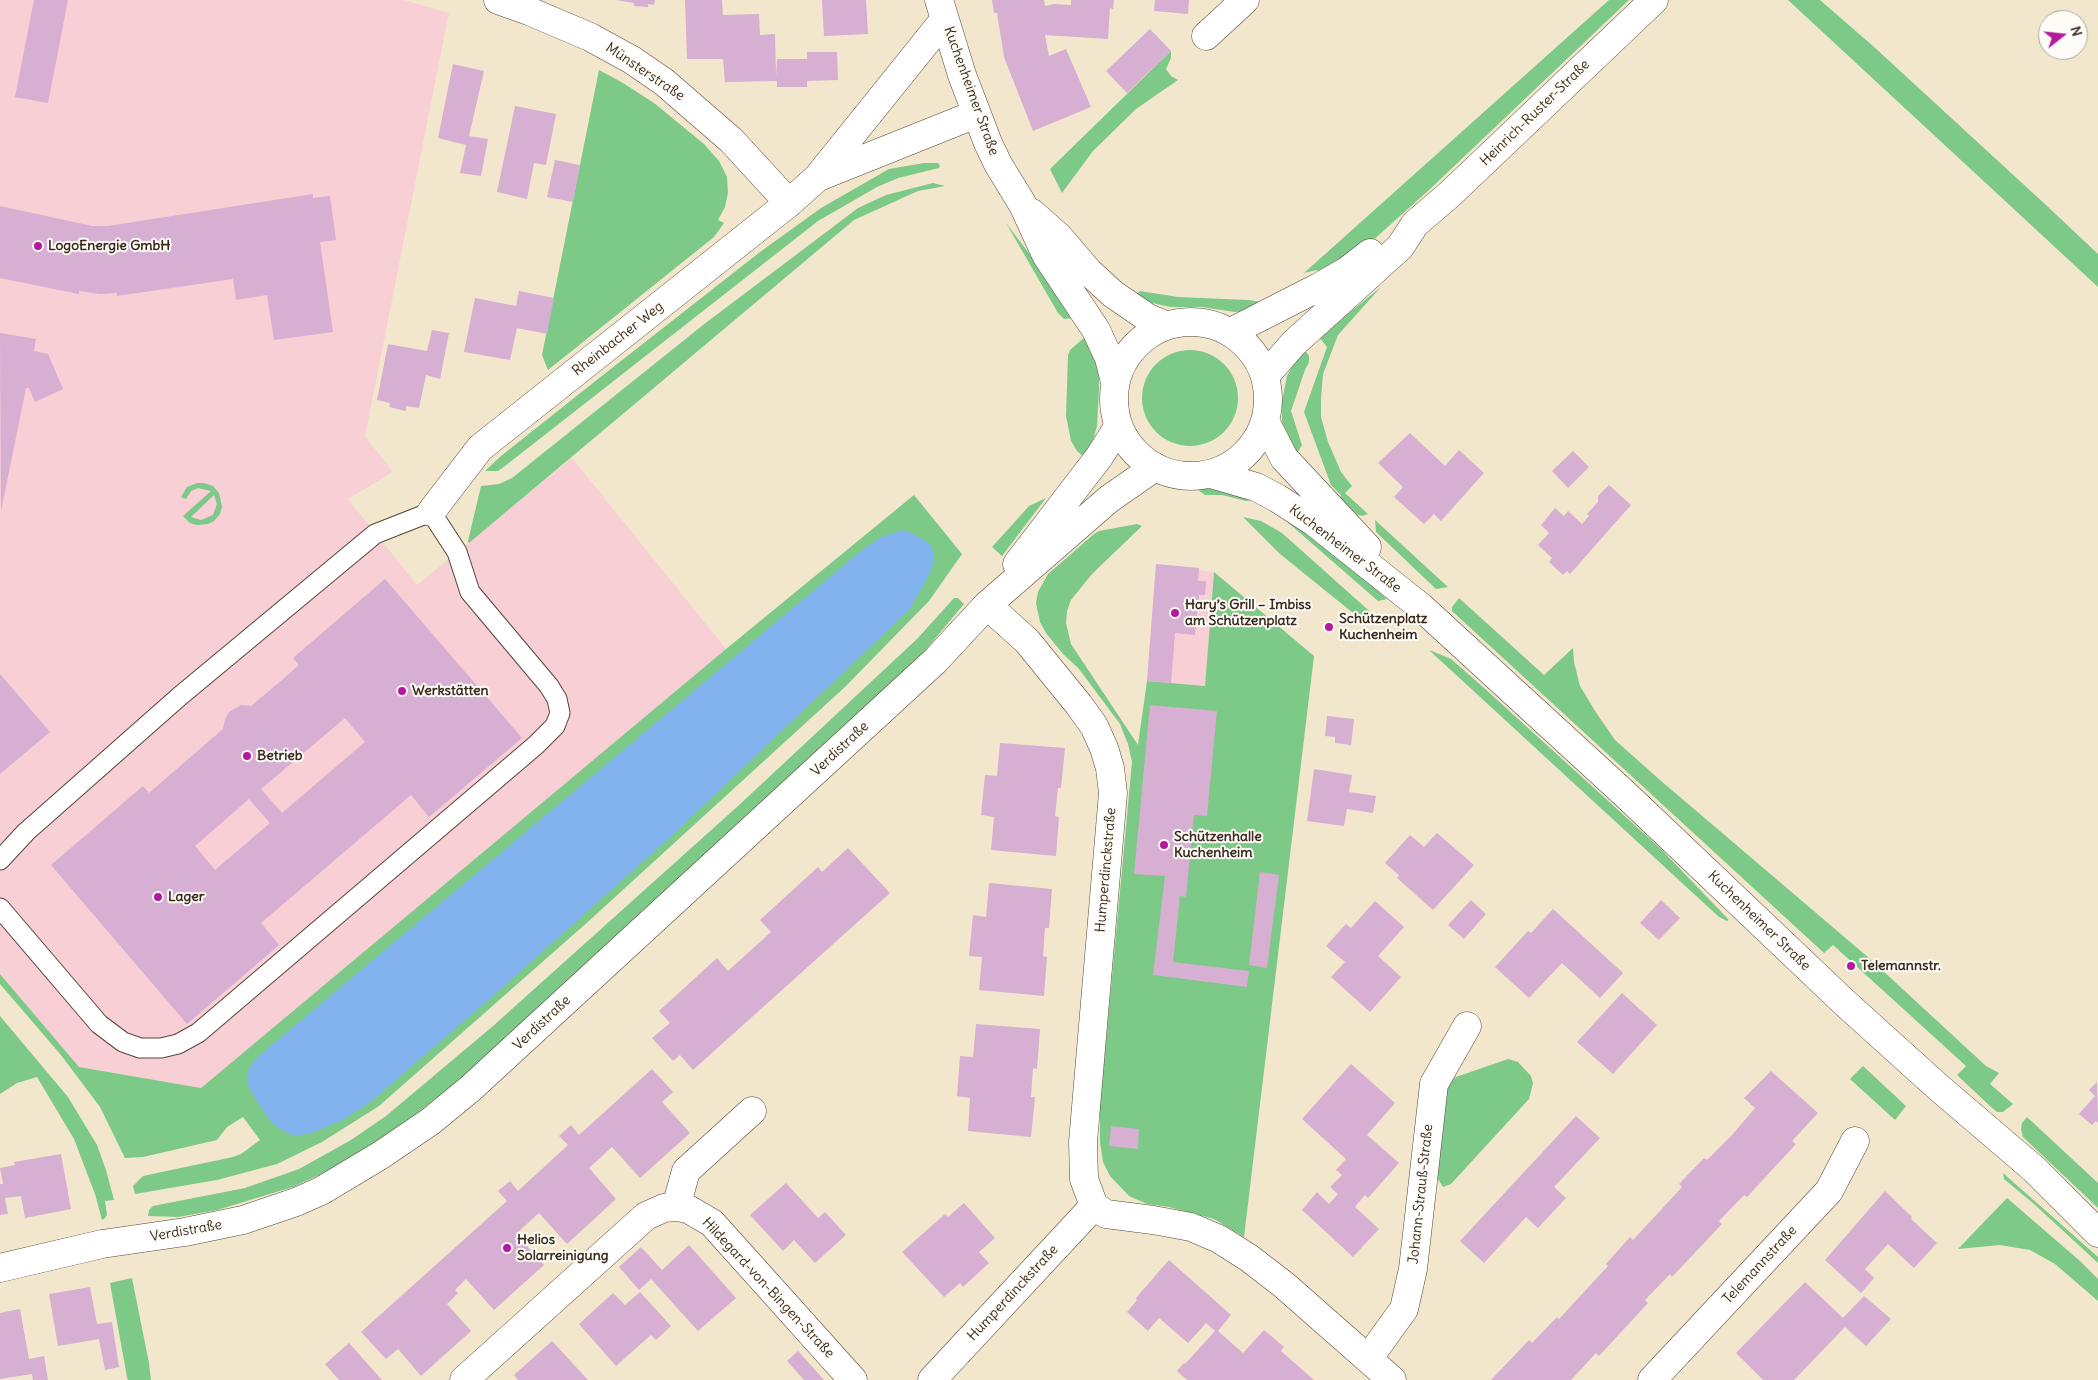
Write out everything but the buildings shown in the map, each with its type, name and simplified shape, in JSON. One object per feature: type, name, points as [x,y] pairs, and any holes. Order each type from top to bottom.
[{"type":"street","name":"Münsterstraße","points":[[498,0],[529,10],[590,37],[632,60],[664,82],[731,140],[789,203]]},
{"type":"street","points":[[1206,36],[1245,0]]},
{"type":"street","name":"Heinrich-Ruster-Straße","points":[[1231,332],[1284,306],[1340,275],[1391,235],[1415,224],[1450,194],[1654,0]]},
{"type":"street","name":"Rheinbacher Weg","points":[[431,512],[480,448],[789,203],[817,178],[942,10]]},
{"type":"street","name":"Kuchenheimer Straße","points":[[942,10],[976,114],[998,164],[1023,205],[1046,255],[1102,342],[1109,358],[1115,382]]},
{"type":"street","name":"Rheinbacher Weg","points":[[817,178],[976,114]]},
{"type":"street","name":"Kuchenheimer Straße","points":[[1023,205],[1058,236],[1089,272],[1113,294],[1148,318],[1165,325]]},
{"type":"street","name":"Heinrich-Ruster-Straße","points":[[1265,376],[1294,343],[1400,247],[1415,224]]},
{"type":"street","points":[[1187,321],[1199,322],[1221,327],[1231,332],[1255,356],[1265,376],[1268,398],[1265,421],[1249,450],[1232,464],[1211,474],[1188,476],[1172,473],[1146,462],[1129,446],[1118,427],[1113,404],[1115,382],[1123,361],[1136,343],[1165,325],[1187,321]]},
{"type":"street","name":"Kuchenheimer Straße","points":[[1265,421],[1284,458],[1421,607]]},
{"type":"street","name":"Verdistraße","points":[[0,1268],[102,1244],[185,1232],[243,1220],[288,1205],[321,1191],[381,1156],[431,1121],[523,1041],[935,661],[987,605],[1089,470],[1118,427]]},
{"type":"street","name":"Verdistraße","points":[[987,605],[1109,499],[1155,467]]},
{"type":"street","name":"Kuchenheimer Straße","points":[[1211,474],[1256,487],[1277,498],[1314,522],[1421,607],[1633,801],[1844,1003],[1938,1087],[2034,1168],[2098,1233]]},
{"type":"street","name":"Humperdinckstraße","points":[[932,1380],[1094,1206],[1084,1179],[1083,1142],[1113,793],[1110,768],[1104,748],[1094,726],[1079,705],[1027,641],[987,605]]},
{"type":"street","name":"Johann-Strauß-Straße","points":[[1368,1359],[1404,1308],[1413,1269],[1434,1084],[1467,1026]]},
{"type":"street","points":[[464,1380],[646,1216],[664,1208],[676,1207],[686,1171],[752,1111]]},
{"type":"street","name":"Telemannstraße","points":[[1652,1380],[1829,1191],[1855,1142]]},
{"type":"street","points":[[1094,1206],[1106,1214],[1191,1227],[1219,1240],[1249,1258],[1284,1285],[1392,1380]]},
{"type":"street","name":"Hildegard-von-Bingen-Straße","points":[[676,1207],[688,1209],[712,1223],[853,1380]]},
{"type":"lane","points":[[0,860],[26,832],[180,696],[375,534],[431,512],[457,552],[470,592],[549,686],[557,699],[560,713],[555,726],[536,745],[198,1033],[178,1044],[161,1048],[140,1048],[123,1042],[99,1024],[0,908]]},
{"type":"shaded area","points":[[0,0],[404,0],[449,13],[365,436],[393,472],[348,499],[417,585],[572,458],[726,649],[201,1088],[79,1067],[0,974]]},
{"type":"shaded area","points":[[1156,564],[1199,568],[1199,570],[1214,572],[1205,686],[1147,681]]},
{"type":"green space","points":[[1609,0],[1629,0],[1429,190],[1372,241],[1320,276],[1317,270],[1304,273]]},
{"type":"green space","points":[[1788,0],[1820,0],[1873,46],[2047,206],[2098,254],[2098,287]]},
{"type":"green space","points":[[1171,51],[1171,58],[1166,69],[1171,76],[1178,80],[1136,109],[1093,151],[1062,193],[1050,169]]},
{"type":"green space","points":[[599,70],[654,103],[704,144],[719,161],[727,177],[728,193],[725,207],[718,220],[724,223],[714,237],[548,370],[542,355]]},
{"type":"green space","points":[[924,163],[938,163],[940,166],[939,168],[898,178],[877,187],[818,221],[505,466],[498,471],[485,471],[501,456],[760,252],[821,208],[889,169]]},
{"type":"green space","points":[[933,183],[945,186],[918,191],[854,220],[469,543],[481,486],[499,484],[512,478],[703,325],[858,208],[886,195]]},
{"type":"green space","points":[[1006,223],[1074,318],[1064,319],[1058,313]]},
{"type":"green space","points":[[1381,287],[1338,335],[1323,374],[1321,398],[1321,417],[1328,442],[1341,472],[1352,486],[1345,493],[1368,514],[1362,516],[1358,515],[1340,498],[1341,495],[1331,485],[1304,412],[1327,347],[1319,337]]},
{"type":"green space","points":[[1140,291],[1178,297],[1263,302],[1246,311],[1235,312],[1202,307],[1171,307],[1147,302],[1135,296]]},
{"type":"green space","points":[[1086,336],[1094,351],[1099,375],[1099,390],[1097,426],[1091,448],[1085,458],[1077,451],[1071,441],[1066,416],[1068,355],[1070,350]]},
{"type":"green space","points":[[1190,350],[1208,354],[1224,364],[1234,380],[1238,398],[1234,416],[1224,432],[1208,442],[1190,446],[1172,442],[1156,432],[1146,416],[1142,398],[1146,380],[1156,364],[1172,354]]},
{"type":"green space","points":[[1305,350],[1309,356],[1309,362],[1291,411],[1302,445],[1296,455],[1282,423],[1282,401],[1287,376],[1294,363]]},
{"type":"green space","points":[[197,483],[213,486],[219,493],[222,507],[220,514],[214,521],[208,524],[197,525],[190,523],[183,516],[211,491],[198,488],[191,491],[186,499],[181,497],[187,487]],"holes":[[[214,495],[217,504],[213,515],[201,520],[191,517]]]},
{"type":"green space","points":[[1211,488],[1256,499],[1246,501],[1222,495],[1205,495],[1198,490]]},
{"type":"green space","points":[[914,495],[962,554],[929,601],[845,687],[590,920],[379,1106],[322,1142],[277,1164],[217,1180],[135,1194],[133,1186],[143,1176],[233,1157],[241,1154],[260,1140],[243,1117],[227,1127],[217,1140],[143,1157],[125,1158],[100,1107],[61,1055],[0,984],[0,974],[79,1067],[201,1088],[726,649]]},
{"type":"green space","points":[[1046,498],[1002,556],[992,547],[1029,506]]},
{"type":"green space","points":[[1274,508],[1349,565],[1387,599],[1378,601],[1285,520]]},
{"type":"green space","points":[[1243,517],[1261,521],[1282,533],[1376,617],[1375,622],[1363,621],[1280,554]]},
{"type":"green space","points":[[1375,520],[1448,587],[1436,589],[1376,532]]},
{"type":"green space","points":[[1137,524],[1142,526],[1092,574],[1071,600],[1067,611],[1066,623],[1071,644],[1138,745],[1147,681],[1205,686],[1214,572],[1314,656],[1244,1237],[1214,1219],[1169,1207],[1147,1204],[1129,1196],[1110,1176],[1103,1162],[1100,1142],[1100,1106],[1132,762],[1128,744],[1120,724],[1079,669],[1063,654],[1046,633],[1040,622],[1036,603],[1038,592],[1048,574],[1094,534],[1099,531]]},
{"type":"green space","points":[[954,598],[958,598],[964,604],[923,653],[468,1073],[407,1121],[366,1150],[332,1169],[293,1187],[217,1210],[178,1217],[148,1216],[149,1210],[153,1206],[245,1188],[299,1169],[351,1140],[386,1116],[493,1026],[738,806],[917,639]]},
{"type":"green space","points":[[1459,598],[1544,675],[1573,648],[1574,662],[1580,686],[1615,740],[1869,958],[1986,1066],[1999,1073],[1990,1084],[2013,1104],[2003,1112],[1997,1112],[1990,1106],[1957,1075],[1966,1066],[1833,945],[1824,953],[1452,611],[1452,607]]},
{"type":"green space","points":[[1429,650],[1451,659],[1483,687],[1661,849],[1729,920],[1727,921],[1719,917]]},
{"type":"green space","points":[[0,1016],[68,1097],[97,1145],[114,1200],[105,1201],[107,1215],[104,1219],[102,1220],[95,1194],[74,1139],[37,1077],[17,1083],[0,1094]]},
{"type":"green space","points":[[1508,1059],[1518,1062],[1531,1076],[1533,1083],[1529,1099],[1451,1184],[1443,1187],[1436,1176],[1445,1091],[1456,1077]]},
{"type":"green space","points":[[1863,1066],[1906,1106],[1895,1120],[1850,1079]]},
{"type":"green space","points":[[2027,1117],[2098,1183],[2098,1208],[2023,1137],[2022,1123]]},
{"type":"green space","points":[[2003,1173],[2098,1257],[2098,1263],[2004,1179]]},
{"type":"green space","points":[[2007,1198],[2098,1279],[2098,1301],[2055,1264],[2030,1250],[2000,1245],[1958,1249]]},
{"type":"green space","points":[[132,1278],[151,1380],[128,1380],[127,1377],[110,1283]]},
{"type":"water","points":[[904,530],[923,539],[932,547],[934,561],[927,579],[908,611],[667,840],[494,995],[368,1104],[340,1121],[312,1133],[295,1136],[283,1131],[270,1121],[249,1088],[247,1075],[251,1064],[261,1054],[862,550],[883,536]]},
{"type":"place","name":"LogoEnergie GmbH","points":[[38,246]]},
{"type":"place","name":"Hary’s Grill – Imbiss am Schützenplatz","points":[[1175,613]]},
{"type":"place","name":"Schützenplatz Kuchenheim","points":[[1329,627]]},
{"type":"place","name":"Werkstätten","points":[[402,691]]},
{"type":"place","name":"Betrieb","points":[[247,756]]},
{"type":"place","name":"Schützenhalle Kuchenheim","points":[[1164,845]]},
{"type":"place","name":"Lager","points":[[158,897]]},
{"type":"place","name":"Telemannstr.","points":[[1851,966]]},
{"type":"place","name":"Helios Solarreinigung","points":[[507,1248]]}]
